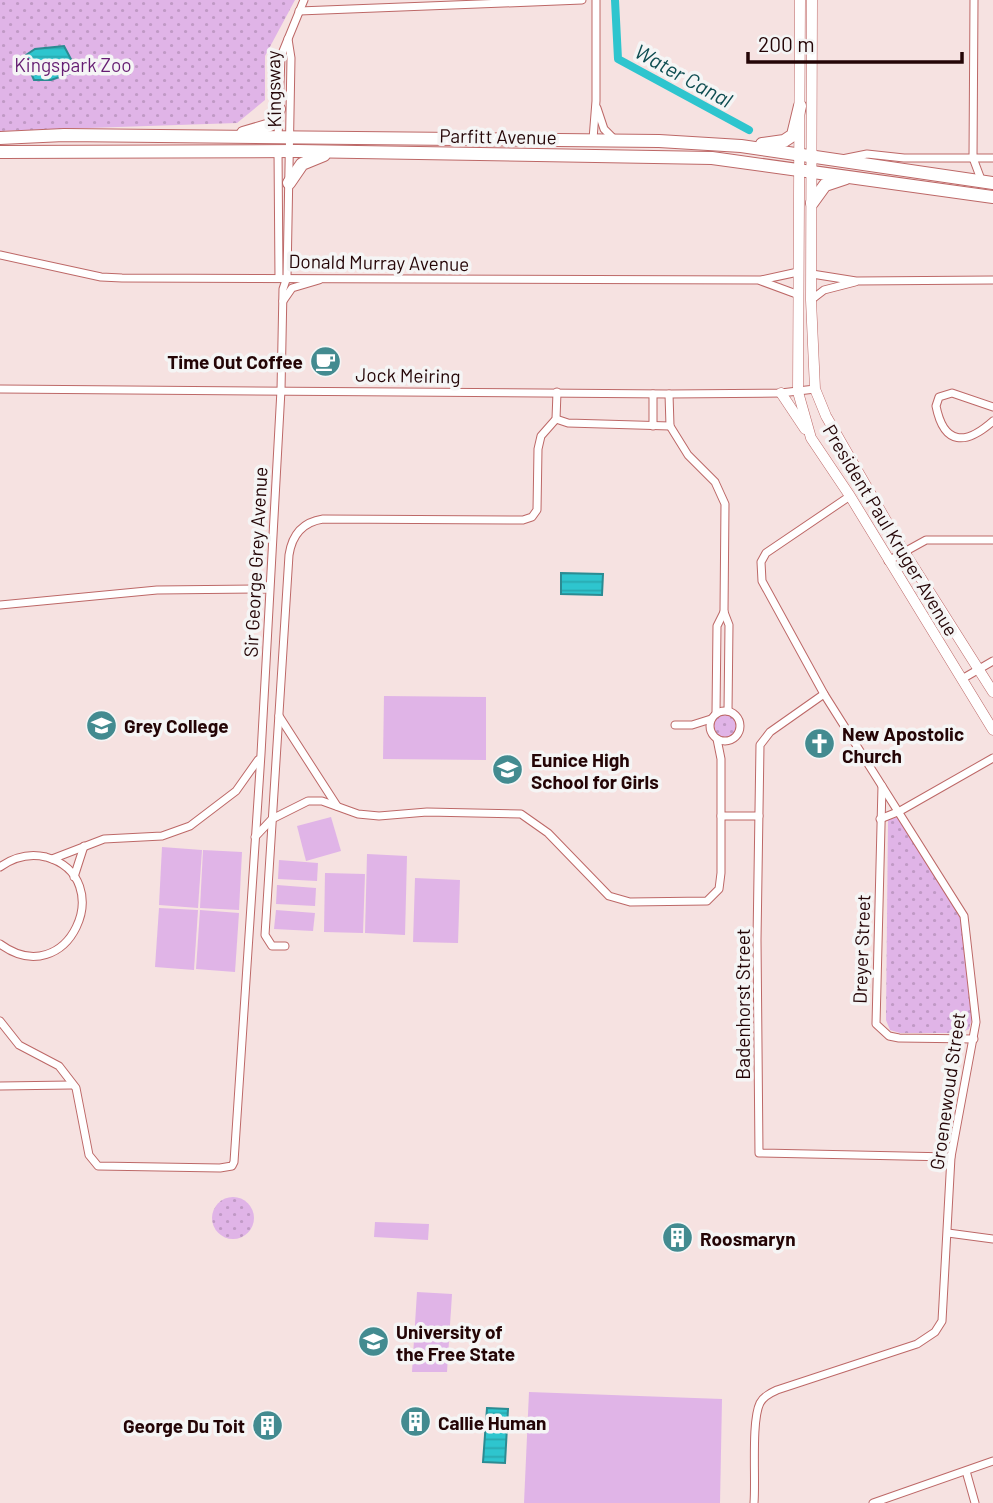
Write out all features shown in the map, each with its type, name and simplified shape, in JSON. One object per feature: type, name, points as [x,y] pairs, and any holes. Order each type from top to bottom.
[{"type":"highway","points":[[741,146],[788,139],[795,129],[800,106]]},
{"type":"highway","points":[[226,138],[264,128],[273,121],[279,109]]},
{"type":"highway","points":[[64,135],[116,141],[128,152]]},
{"type":"highway","name":"Parfitt Avenue","points":[[0,138],[64,135],[226,138],[331,152],[739,160],[993,197]]},
{"type":"highway","points":[[506,139],[523,147],[560,147],[572,156]]},
{"type":"highway","points":[[593,139],[606,149],[670,150],[686,157]]},
{"type":"highway","name":"Parfitt Avenue","points":[[0,152],[128,152],[284,145],[593,139],[741,146],[987,182]]},
{"type":"highway","points":[[289,183],[302,164],[331,152]]},
{"type":"highway","points":[[812,203],[825,185],[838,179],[857,177]]},
{"type":"street","name":"Kingsway","points":[[284,145],[279,109],[281,56],[304,0]]},
{"type":"street","points":[[320,0],[333,10]]},
{"type":"street","points":[[299,11],[582,0]]},
{"type":"street","points":[[593,139],[596,101],[596,0]]},
{"type":"street","points":[[800,0],[800,106],[805,155]]},
{"type":"street","points":[[805,155],[812,0]]},
{"type":"street","points":[[974,0],[973,158],[987,182]]},
{"type":"street","name":"Kingsway","points":[[284,145],[288,39]]},
{"type":"street","points":[[596,101],[604,129],[615,140]]},
{"type":"street","name":"Sir George Grey Avenue","points":[[283,277],[288,253],[289,183],[284,145]]},
{"type":"street","name":"Sir George Grey Avenue","points":[[71,1085],[79,1092],[89,1155],[98,1166],[232,1166],[234,1163],[261,754],[281,390],[284,145]]},
{"type":"street","name":"Parfitt Avenue","points":[[838,160],[867,153],[904,158],[993,158]]},
{"type":"street","name":"President Paul Kruger Avenue","points":[[805,155],[812,203],[811,300],[815,389],[826,416],[903,550],[993,692]]},
{"type":"street","name":"President Paul Kruger Avenue","points":[[806,169],[798,272],[798,392],[811,438],[850,496],[993,730]]},
{"type":"street","points":[[288,253],[295,270],[303,277]]},
{"type":"street","name":"Donald Murray Avenue","points":[[0,255],[101,277],[761,280],[798,272]]},
{"type":"street","points":[[812,274],[856,281],[993,280]]},
{"type":"street","points":[[283,302],[292,288],[334,277]]},
{"type":"street","name":"Donald Murray Avenue","points":[[761,280],[799,295]]},
{"type":"street","points":[[811,300],[824,290],[856,281]]},
{"type":"street","name":"Jock Meiring","points":[[0,389],[669,394],[782,393],[815,389]]},
{"type":"street","points":[[285,946],[268,944],[265,935],[292,541],[307,524],[323,519],[523,520],[531,517],[537,510],[537,449],[541,436],[556,419],[557,392]]},
{"type":"street","points":[[782,393],[811,438]]},
{"type":"street","points":[[993,407],[952,393],[939,397],[936,406],[946,431],[962,440],[971,438],[993,421]]},
{"type":"street","points":[[653,394],[653,426]]},
{"type":"street","points":[[669,394],[670,426],[688,455],[715,482],[726,504],[724,612],[729,625],[728,711]]},
{"type":"street","points":[[556,419],[568,423],[670,426]]},
{"type":"street","name":"Groenewoud Street","points":[[754,1503],[756,1424],[761,1401],[777,1390],[917,1344],[935,1332],[942,1321],[951,1157],[975,1030],[964,916],[824,694],[766,591],[761,562],[772,547],[850,496]]},
{"type":"street","points":[[888,561],[903,550],[930,539],[993,540]]},
{"type":"street","points":[[0,604],[157,590],[268,589]]},
{"type":"street","points":[[711,732],[716,626],[724,612]]},
{"type":"street","points":[[962,679],[978,667],[993,661]]},
{"type":"street","name":"Badenhorst Street","points":[[824,694],[770,732],[760,745],[758,1153],[951,1157]]},
{"type":"street","points":[[692,725],[728,711],[735,714],[740,724],[738,734],[727,741],[721,759]]},
{"type":"street","points":[[279,715],[337,807]]},
{"type":"street","points":[[255,838],[272,819],[307,801],[322,801],[358,814],[379,816],[427,812],[521,814],[548,833],[600,890],[615,899],[630,902],[707,901],[715,895],[721,873],[721,759],[717,739],[711,732],[692,725],[675,725]]},
{"type":"street","points":[[717,739],[727,741]]},
{"type":"street","points":[[52,859],[104,839],[162,836],[190,826],[245,782],[261,754]]},
{"type":"street","points":[[880,818],[900,811],[993,758]]},
{"type":"street","name":"Dreyer Street","points":[[882,786],[876,1024],[889,1035],[899,1038],[974,1039]]},
{"type":"street","points":[[721,816],[759,816]]},
{"type":"street","points":[[74,877],[84,846]]},
{"type":"street","points":[[1,865],[26,855],[52,859],[74,877],[83,907],[78,927],[65,944],[37,956],[2,949]]},
{"type":"street","points":[[0,1021],[19,1045],[59,1066],[71,1085]]},
{"type":"street","name":"Dreyer Street","points":[[960,1038],[975,1030]]},
{"type":"street","points":[[0,1086],[71,1085]]},
{"type":"street","points":[[948,1233],[993,1238]]},
{"type":"street","points":[[873,1503],[993,1461]]},
{"type":"street","points":[[966,1471],[975,1503]]},
{"type":"green space","name":"Kingspark Zoo","points":[[0,0],[295,0],[265,56],[265,100],[237,123],[0,131]]},
{"type":"green space","points":[[384,696],[486,697],[486,760],[383,759]]},
{"type":"green space","points":[[725,713],[733,717],[737,725],[733,733],[725,737],[717,733],[713,725],[717,717]]},
{"type":"green space","points":[[901,816],[963,919],[972,1018],[969,1029],[960,1033],[900,1033],[890,1030],[886,1020],[888,820]]},
{"type":"green space","points":[[331,817],[341,851],[306,861],[297,826]]},
{"type":"green space","points":[[162,847],[202,850],[198,908],[159,905]]},
{"type":"green space","points":[[203,850],[242,852],[239,910],[200,908]]},
{"type":"green space","points":[[367,854],[407,856],[405,935],[365,933]]},
{"type":"green space","points":[[279,860],[318,863],[317,881],[278,879]]},
{"type":"green space","points":[[325,873],[365,874],[363,933],[324,932]]},
{"type":"green space","points":[[415,878],[460,880],[458,943],[413,942]]},
{"type":"green space","points":[[277,885],[316,888],[315,906],[276,904]]},
{"type":"green space","points":[[159,908],[198,910],[194,970],[155,967]]},
{"type":"green space","points":[[200,910],[239,913],[235,972],[196,969]]},
{"type":"green space","points":[[276,910],[315,913],[313,931],[274,929]]},
{"type":"green space","points":[[233,1197],[248,1203],[254,1218],[248,1233],[233,1239],[218,1233],[212,1218],[218,1203]]},
{"type":"green space","points":[[375,1222],[429,1224],[428,1240],[374,1237]]},
{"type":"green space","points":[[417,1292],[452,1294],[447,1372],[412,1372]]},
{"type":"green space","points":[[529,1392],[722,1399],[720,1503],[524,1503]]},
{"type":"water","points":[[64,46],[73,63],[71,73],[51,80],[34,80],[26,62],[26,55],[35,49]]},
{"type":"water","points":[[561,573],[603,574],[602,595],[561,594]]},
{"type":"water","points":[[487,1408],[508,1409],[505,1463],[483,1462]]},
{"type":"waterway","name":"Water Canal","points":[[615,0],[618,59],[749,130]]},
{"type":"place","name":"Time Out Coffee","points":[[326,361]]},
{"type":"place","name":"Grey College","points":[[101,725]]},
{"type":"place","name":"New Apostolic Church","points":[[819,744]]},
{"type":"place","name":"Eunice High School for Girls","points":[[508,770]]},
{"type":"place","name":"Roosmaryn","points":[[677,1238]]},
{"type":"place","name":"University of the Free State","points":[[373,1342]]},
{"type":"place","name":"Callie Human","points":[[415,1422]]},
{"type":"place","name":"George Du Toit","points":[[268,1425]]}]
